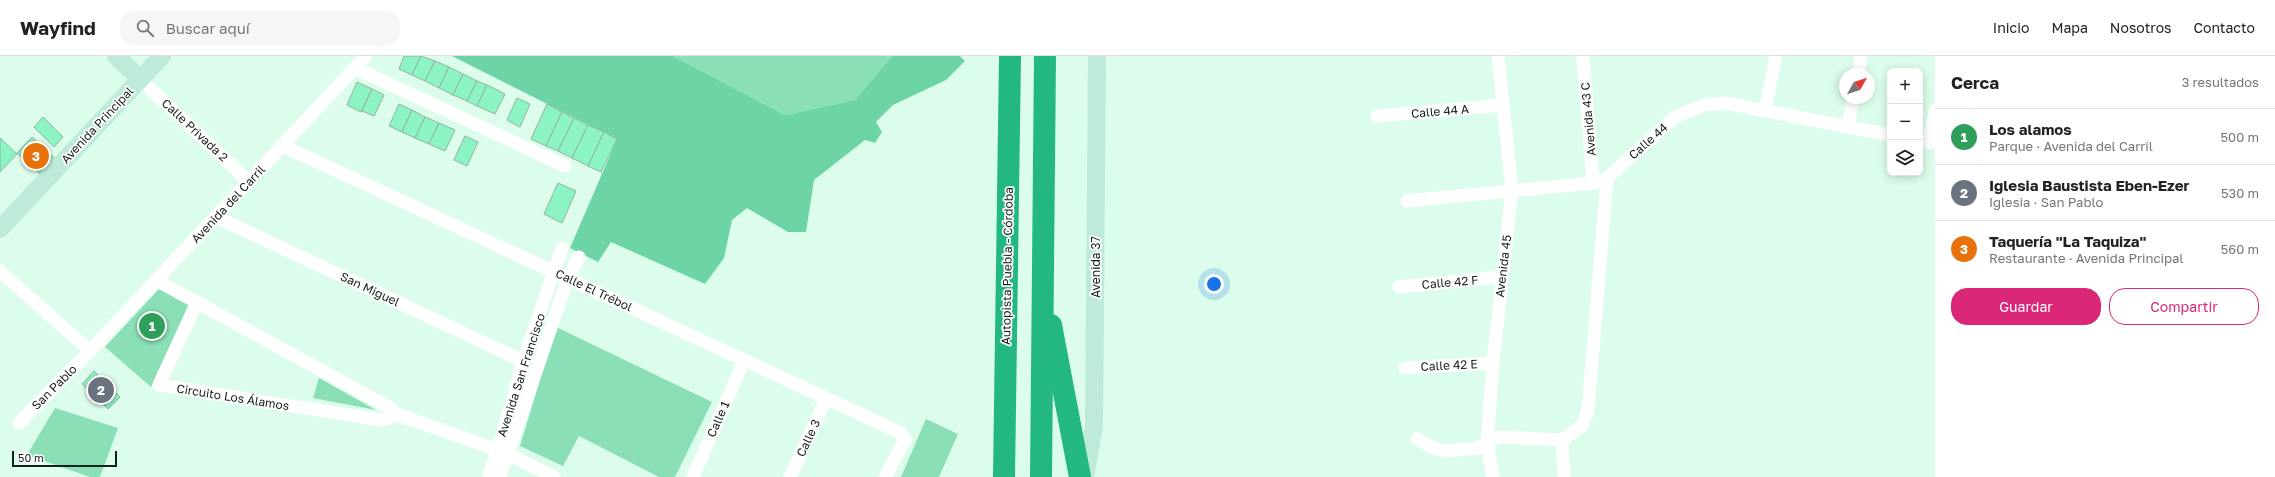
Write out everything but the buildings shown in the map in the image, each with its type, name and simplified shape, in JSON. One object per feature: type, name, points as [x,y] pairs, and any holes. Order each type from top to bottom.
[{"type":"highway","name":"Autopista Puebla - Córdoba","points":[[1004,477],[1010,56]]},
{"type":"highway","points":[[1041,477],[1045,56]]},
{"type":"highway","points":[[1042,269],[1080,477]]},
{"type":"street","points":[[116,56],[140,79]]},
{"type":"street","name":"Avenida Principal","points":[[0,229],[162,56]]},
{"type":"street","name":"Avenida del Carril","points":[[90,351],[366,56]]},
{"type":"street","name":"Avenida 37","points":[[1085,477],[1094,427],[1097,56]]},
{"type":"street","name":"Avenida 45","points":[[1493,477],[1487,443],[1501,277],[1512,190],[1498,56]]},
{"type":"street","name":"Avenida 43 C","points":[[1583,56],[1593,183]]},
{"type":"street","points":[[1765,110],[1776,56]]},
{"type":"street","points":[[1859,68],[1861,56]]},
{"type":"street","points":[[355,68],[564,166]]},
{"type":"street","name":"Calle Privada 2","points":[[140,79],[249,182]]},
{"type":"street","name":"Calle 44","points":[[1407,202],[1512,190],[1593,183],[1606,178],[1675,117],[1688,110],[1704,105],[1725,103],[1887,134]]},
{"type":"street","points":[[1848,126],[1852,104]]},
{"type":"street","name":"Calle 44 A","points":[[1377,116],[1503,105]]},
{"type":"street","points":[[1928,143],[1935,111]]},
{"type":"street","name":"Calle El Trébol","points":[[283,146],[904,435],[905,440],[885,477]]},
{"type":"street","points":[[1417,439],[1433,448],[1447,451],[1479,448],[1498,437],[1562,440],[1582,426],[1588,410],[1606,178]]},
{"type":"street","name":"San Miguel","points":[[216,216],[523,361]]},
{"type":"street","name":"Avenida San Francisco","points":[[500,477],[508,408],[562,248]]},
{"type":"street","name":"Avenida San Francisco","points":[[488,477],[503,452],[522,412],[568,278],[579,257]]},
{"type":"street","points":[[0,271],[90,351]]},
{"type":"street","name":"Calle 42 F","points":[[1399,286],[1501,277]]},
{"type":"street","points":[[156,280],[392,410],[394,413],[503,452],[554,477]]},
{"type":"street","name":"Circuito Los Álamos","points":[[197,302],[160,385],[381,420],[391,417],[394,413]]},
{"type":"street","name":"San Pablo","points":[[18,423],[90,351]]},
{"type":"street","name":"Calle 1","points":[[693,477],[744,361]]},
{"type":"street","name":"Calle 42 E","points":[[1405,368],[1493,363]]},
{"type":"street","name":"Calle 3","points":[[790,477],[826,399]]},
{"type":"street","points":[[508,408],[522,412]]},
{"type":"street","points":[[1562,440],[1564,477]]},
{"type":"green space","points":[[452,56],[673,56],[785,115],[855,100],[892,56],[960,56],[965,61],[946,80],[893,105],[876,122],[882,132],[875,143],[865,140],[814,180],[806,232],[788,232],[747,208],[732,220],[724,258],[705,284],[611,242],[598,262],[570,248],[617,139]]},
{"type":"green space","points":[[673,56],[892,56],[855,100],[785,115]]},
{"type":"green space","points":[[159,289],[189,305],[151,387],[105,347]]},
{"type":"green space","points":[[556,327],[712,402],[675,477],[659,477],[579,436],[563,466],[520,446]]},
{"type":"green space","points":[[319,378],[376,410],[313,398]]},
{"type":"green space","points":[[55,408],[118,428],[100,477],[90,477],[27,455]]},
{"type":"green space","points":[[926,419],[958,434],[939,477],[901,477]]},
{"type":"place","name":"Taquería \"La Taquiza\"","points":[[36,156]]},
{"type":"place","name":"Los alamos","points":[[152,326]]},
{"type":"place","name":"Iglesia Baustista Eben-Ezer","points":[[101,390]]}]
